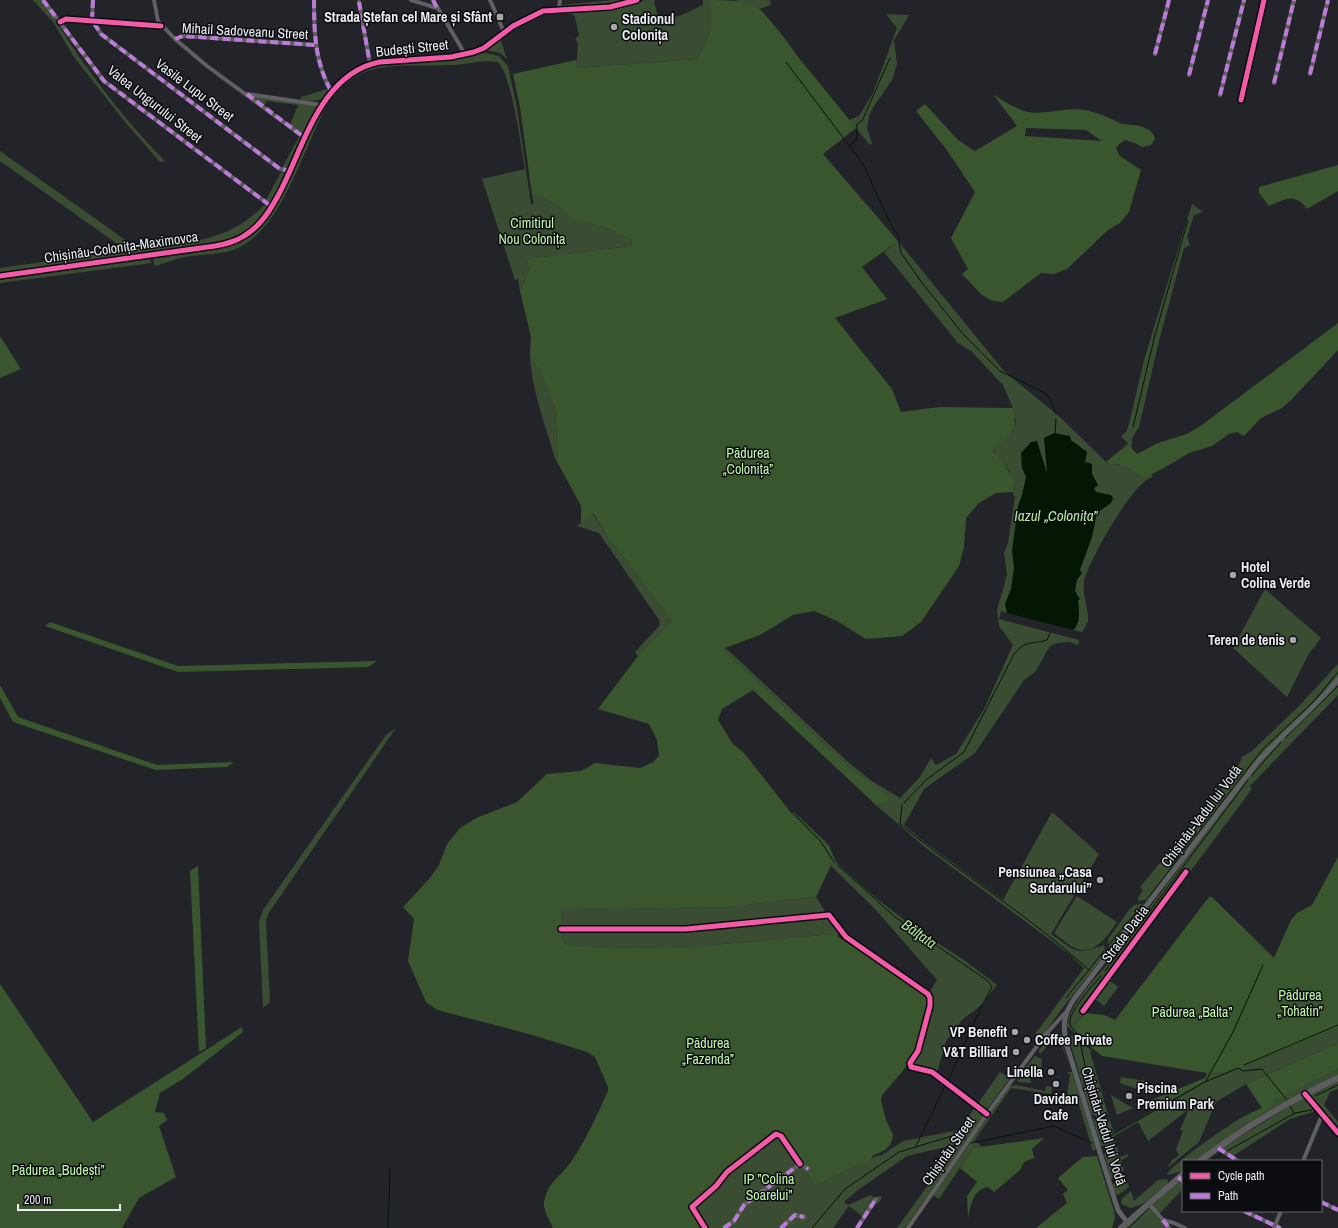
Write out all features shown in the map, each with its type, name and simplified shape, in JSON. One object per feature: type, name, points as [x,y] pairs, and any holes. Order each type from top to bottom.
[{"type":"highway","points":[[1201,1160],[1257,1122],[1305,1094],[1338,1078]]},
{"type":"highway","points":[[1120,1228],[1148,1203],[1181,1177]]},
{"type":"main road","name":"Chișinău-Vadul lui Vodă","points":[[1127,1222],[1118,1210],[1114,1201],[1066,1043],[1063,1023],[1067,1011],[1074,999],[1256,764],[1315,705],[1338,679]]},
{"type":"main road","points":[[1045,1036],[1057,1034],[1066,1043]]},
{"type":"street","name":"Valea Ungurului Street","points":[[43,0],[104,81],[272,207]]},
{"type":"street","points":[[92,20],[93,0]]},
{"type":"street","points":[[154,0],[156,15],[161,26],[175,39],[207,66],[305,138]]},
{"type":"street","points":[[314,0],[315,46],[324,79],[331,91]]},
{"type":"street","points":[[411,0],[437,8]]},
{"type":"street","points":[[433,0],[465,54]]},
{"type":"street","points":[[490,0],[504,32]]},
{"type":"street","points":[[559,9],[560,0]]},
{"type":"street","name":"Budești Street","points":[[244,236],[262,220],[272,207],[291,171],[305,138],[331,91],[354,72],[370,64],[390,60],[465,54],[484,48],[504,32],[536,13],[559,9],[610,7],[637,0]]},
{"type":"street","points":[[1155,54],[1168,0]]},
{"type":"street","points":[[1189,75],[1208,0]]},
{"type":"street","points":[[1220,95],[1244,0]]},
{"type":"street","points":[[1241,100],[1264,0]]},
{"type":"street","points":[[1274,83],[1294,0]]},
{"type":"street","points":[[1310,74],[1328,0]]},
{"type":"street","points":[[359,2],[370,64]]},
{"type":"street","points":[[60,22],[66,19],[92,20],[161,26]]},
{"type":"street","name":"Vasile Lupu Street","points":[[92,20],[95,27],[107,38],[280,169],[291,171]]},
{"type":"street","name":"Mihail Sadoveanu Street","points":[[175,39],[183,36],[315,46]]},
{"type":"street","points":[[247,94],[322,105]]},
{"type":"street","name":"Chișinău-Colonița-Maximovca","points":[[0,276],[215,246],[244,236]]},
{"type":"street","name":"Strada Dacia","points":[[1083,1011],[1186,872]]},
{"type":"street","points":[[561,929],[698,929],[829,915],[846,937],[928,994],[930,998],[930,1006],[918,1051],[910,1063],[911,1067],[932,1072],[987,1114]]},
{"type":"street","name":"Chișinău Street","points":[[908,1228],[987,1114],[1045,1036],[1067,1011]]},
{"type":"street","points":[[1305,1094],[1338,1133]]},
{"type":"street","points":[[1302,1160],[1322,1115]]},
{"type":"street","points":[[705,1228],[692,1207],[716,1186],[727,1172],[776,1134],[781,1136],[800,1164],[808,1169]]},
{"type":"street","points":[[1218,1148],[1236,1160]]},
{"type":"street","points":[[724,1228],[734,1221],[744,1205],[800,1164]]},
{"type":"street","points":[[857,1228],[876,1199]]},
{"type":"street","points":[[1322,1202],[1338,1210]]},
{"type":"street","points":[[1148,1203],[1169,1228]]},
{"type":"street","points":[[1246,1212],[1276,1227],[1281,1212]]},
{"type":"street","points":[[781,1228],[795,1215],[804,1217]]},
{"type":"street","points":[[1163,1220],[1185,1228]]},
{"type":"green space","points":[[33,0],[41,0],[82,61],[106,93],[134,128],[165,161],[160,162],[125,122],[74,57],[53,22]]},
{"type":"green space","points":[[614,0],[631,0],[607,6],[561,8],[562,5]]},
{"type":"green space","points":[[645,0],[655,0],[659,21],[682,15],[703,5],[703,0],[709,0],[711,24],[705,44],[697,59],[576,68],[578,44],[575,38],[579,36],[575,17],[572,14],[545,14],[546,12],[553,11],[599,11],[622,7]]},
{"type":"green space","points":[[709,0],[728,0],[740,2],[752,5],[762,11],[856,128],[823,154],[898,241],[862,267],[887,299],[835,318],[892,389],[901,412],[939,407],[1013,408],[1015,416],[1014,427],[1009,435],[995,448],[994,452],[1013,477],[1013,492],[996,493],[979,503],[966,518],[964,547],[959,566],[921,622],[902,636],[866,639],[837,621],[814,611],[793,615],[760,635],[725,648],[724,650],[846,764],[893,800],[876,805],[753,690],[722,709],[718,720],[733,744],[745,754],[792,814],[828,847],[833,861],[816,897],[728,907],[561,910],[561,932],[564,942],[568,945],[630,948],[702,946],[833,934],[837,931],[838,937],[920,989],[929,999],[919,1047],[902,1072],[882,1095],[881,1101],[886,1120],[893,1135],[891,1143],[884,1151],[873,1155],[871,1161],[851,1168],[815,1186],[782,1135],[775,1132],[727,1169],[714,1185],[690,1206],[703,1228],[553,1228],[547,1216],[544,1205],[548,1190],[571,1162],[582,1145],[608,1091],[608,1087],[595,1057],[587,1052],[529,1034],[437,1010],[426,1002],[408,961],[414,919],[403,907],[429,879],[439,865],[447,844],[460,828],[476,818],[517,802],[547,774],[581,771],[595,763],[640,768],[653,762],[659,756],[657,740],[649,724],[598,709],[638,656],[672,621],[607,536],[593,513],[581,523],[581,506],[555,458],[558,459],[555,408],[541,373],[530,356],[531,337],[520,291],[529,271],[527,259],[631,246],[632,240],[612,230],[590,223],[576,221],[557,205],[541,197],[532,195],[520,107],[513,74],[576,60],[577,68],[697,59],[705,44],[711,24]]},
{"type":"green space","points":[[734,0],[770,0],[771,5],[759,9]]},
{"type":"green space","points":[[886,14],[909,15],[894,40],[897,64],[892,80],[869,116],[867,128],[872,144],[870,145],[849,120],[859,116],[873,93],[897,28]]},
{"type":"green space","points":[[500,38],[507,59],[500,53],[485,50]]},
{"type":"green space","name":"Cimitirul Nou Colonița","points":[[482,52],[499,56],[508,66],[517,108],[531,204],[534,205],[532,195],[541,197],[557,205],[576,221],[591,223],[632,239],[631,246],[527,259],[529,271],[520,291],[518,279],[515,280],[482,179],[525,169],[512,96],[508,82],[498,62],[486,61],[455,65],[383,67],[355,77],[342,87],[329,102],[279,207],[266,225],[250,240],[233,250],[215,254],[185,257],[155,266],[153,260],[155,258],[232,244],[251,234],[258,227],[292,172],[323,108],[333,92],[358,72],[368,67],[382,64],[446,59]]},
{"type":"green space","points":[[327,89],[329,92],[320,100],[301,100],[301,97]]},
{"type":"green space","points":[[993,94],[1019,109],[1028,112],[1042,113],[1077,109],[1093,112],[1120,123],[1147,129],[1151,131],[1155,139],[1151,145],[1142,147],[1125,140],[1118,145],[1116,149],[1120,156],[1141,170],[1129,212],[1120,223],[1108,230],[1067,269],[1054,274],[1041,273],[1003,302],[993,301],[982,295],[962,274],[968,269],[951,238],[975,192],[946,149],[916,111],[925,104],[958,140],[975,151],[1017,126]],"holes":[[[1026,128],[1086,130],[1102,141],[1025,136]]]},
{"type":"green space","points":[[252,96],[312,104],[319,108],[306,134],[303,135],[290,125],[298,105],[267,101],[264,106]]},
{"type":"green space","points":[[299,137],[303,140],[289,169],[282,168]]},
{"type":"green space","points":[[0,151],[138,249],[206,239],[236,227],[250,218],[264,205],[269,208],[248,230],[235,238],[220,244],[0,275],[0,268],[126,250],[0,161]]},
{"type":"green space","points":[[1338,165],[1338,191],[1307,209],[1298,200],[1290,198],[1269,206],[1259,193],[1259,187]]},
{"type":"green space","points":[[281,172],[288,173],[272,204],[266,200]]},
{"type":"green space","points":[[1192,204],[1203,212],[1194,215],[1187,237],[1190,245],[1184,248],[1159,341],[1139,427],[1132,438],[1132,448],[1121,436],[1126,432],[1129,424],[1144,360]]},
{"type":"green space","points":[[898,241],[1004,371],[1061,418],[1106,462],[1112,465],[1121,464],[1143,477],[1151,474],[1153,477],[1145,481],[1124,505],[1103,540],[1087,572],[1084,582],[1084,592],[1088,612],[1088,621],[1082,632],[1073,630],[1076,615],[1024,571],[1007,613],[1001,611],[999,619],[1079,640],[1078,645],[1070,642],[1057,643],[1050,646],[1035,672],[1024,680],[975,753],[924,789],[904,825],[923,841],[1003,900],[1052,812],[1099,854],[1051,934],[1076,950],[1087,950],[1104,945],[1106,954],[1064,1006],[1041,1038],[1035,1034],[1084,968],[1068,953],[926,848],[876,805],[892,800],[846,764],[724,650],[725,648],[728,650],[848,762],[872,781],[900,798],[920,777],[931,758],[936,765],[956,754],[984,709],[1013,645],[999,626],[997,610],[1007,575],[1004,553],[1008,543],[1015,496],[1013,495],[1011,474],[996,455],[995,448],[1013,431],[1016,421],[1013,408],[1003,385],[971,351],[958,343],[884,252]]},
{"type":"green space","points":[[149,259],[152,263],[0,283],[0,278]]},
{"type":"green space","points":[[1338,323],[1338,350],[1291,400],[1282,408],[1261,418],[1244,436],[1237,432],[1229,434],[1212,446],[1189,453],[1144,478],[1121,464],[1112,465],[1106,462],[1128,444],[1137,454],[1158,443],[1187,434],[1199,427]]},
{"type":"green space","points":[[0,336],[21,369],[0,378]]},
{"type":"green space","points":[[530,356],[541,373],[555,408],[558,459],[555,458],[540,407],[533,381]]},
{"type":"green space","points":[[592,513],[607,536],[672,621],[638,656],[635,652],[660,625],[659,620],[599,533],[577,526]]},
{"type":"green space","points":[[1265,589],[1321,638],[1308,655],[1287,697],[1233,648]]},
{"type":"green space","points":[[50,622],[178,666],[377,661],[368,667],[178,672],[45,626]]},
{"type":"green space","points":[[1338,664],[1338,676],[1257,760],[1150,899],[1138,901],[1138,898],[1143,890],[1140,887],[1235,773],[1242,757],[1252,751],[1299,706]]},
{"type":"green space","points":[[1338,682],[1338,695],[1250,786],[1252,789],[1109,980],[1118,987],[1104,1006],[1095,999],[1074,1026],[1083,1041],[1067,1026],[1069,1017],[1079,998],[1114,956],[1253,771],[1269,752]]},
{"type":"green space","points":[[0,685],[18,717],[157,765],[234,762],[227,767],[156,770],[13,722],[0,698]]},
{"type":"green space","points":[[396,728],[268,914],[266,922],[270,1002],[263,1008],[259,922],[263,910],[386,735]]},
{"type":"green space","points":[[794,812],[829,845],[836,862],[876,898],[916,929],[964,960],[997,985],[979,1007],[963,1019],[946,1041],[937,1073],[912,1065],[919,1051],[929,993],[937,980],[875,909],[831,866],[792,814]]},
{"type":"green space","name":"Pădurea „Balta”","points":[[1338,857],[1338,1028],[1226,1074],[1207,1073],[1102,1056],[1083,1041],[1074,1026],[1085,1013],[1104,1015],[1115,1020],[1209,897],[1212,897],[1274,958],[1291,920],[1297,913],[1312,905]]},
{"type":"green space","points":[[198,866],[206,1048],[199,1052],[190,871]]},
{"type":"green space","points":[[1077,896],[1117,922],[1100,943],[1088,950],[1075,948],[1054,933]]},
{"type":"green space","points":[[816,897],[837,931],[834,934],[702,946],[630,948],[568,945],[564,942],[561,932],[561,910],[728,907]]},
{"type":"green space","points":[[1142,904],[1145,906],[1109,950],[1108,939],[1129,910],[1134,905]]},
{"type":"green space","name":"Pădurea „Budești”","points":[[0,984],[93,1122],[242,1027],[243,1032],[183,1079],[160,1093],[155,1112],[164,1113],[167,1120],[159,1126],[176,1177],[139,1198],[122,1228],[0,1228]]},
{"type":"green space","points":[[1338,1028],[1338,1043],[1246,1084],[1216,1102],[1199,1142],[1167,1168],[1172,1160],[1179,1155],[1176,1150],[1183,1130],[1180,1130],[1189,1109],[1148,1141],[1138,1122],[1114,1136],[1116,1142],[1111,1145],[1101,1146],[1093,1119],[1103,1120],[1109,1118],[1114,1133],[1203,1082],[1207,1073],[1226,1074]]},
{"type":"green space","points":[[1072,1035],[1092,1051],[1090,1052],[1108,1114],[1105,1117],[1098,1117],[1091,1114],[1070,1042],[1069,1037]]},
{"type":"green space","points":[[1050,1037],[1057,1037],[1062,1042],[1069,1066],[1062,1046],[1049,1044],[1041,1053],[1039,1053],[1039,1050]]},
{"type":"green space","points":[[1338,1043],[1338,1069],[1276,1100],[1271,1108],[1248,1122],[1246,1115],[1262,1108],[1246,1084]]},
{"type":"green space","points":[[1035,1056],[1042,1059],[1041,1072],[1031,1071],[1030,1081],[1032,1083],[1018,1082],[1017,1078]]},
{"type":"green space","points":[[1338,1069],[1338,1076],[1228,1138],[1198,1160],[1182,1160],[1182,1171],[1167,1175],[1179,1162],[1216,1134],[1246,1115],[1248,1121],[1271,1108],[1276,1100]]},
{"type":"green space","points":[[1000,1072],[1010,1078],[985,1110],[977,1105]]},
{"type":"green space","points":[[1068,1072],[1072,1072],[1096,1149],[1093,1151],[1077,1098],[1067,1096],[1070,1074],[1068,1074]]},
{"type":"green space","points":[[1121,1077],[1146,1081],[1144,1091],[1120,1083]]},
{"type":"green space","points":[[1205,1078],[1203,1082],[1152,1111],[1149,1101]]},
{"type":"green space","points":[[1338,1081],[1338,1089],[1330,1092],[1324,1105],[1338,1122],[1338,1131],[1308,1095]]},
{"type":"green space","points":[[1015,1085],[1045,1091],[1046,1086],[1052,1087],[1051,1094],[1011,1088],[974,1141],[982,1146],[973,1148],[939,1199],[933,1195],[1009,1087]]},
{"type":"green space","points":[[1111,1095],[1133,1108],[1117,1115]]},
{"type":"green space","points":[[1304,1097],[1315,1109],[1313,1112],[1290,1119],[1233,1156],[1222,1148]]},
{"type":"green space","name":"IP ”Colina Soarelui”","points":[[975,1107],[983,1116],[905,1228],[897,1228],[958,1144],[907,1156],[858,1190],[844,1202],[848,1205],[870,1195],[875,1198],[880,1196],[882,1198],[878,1204],[876,1202],[862,1216],[849,1206],[833,1228],[703,1228],[690,1206],[714,1185],[727,1169],[775,1132],[782,1135],[815,1186],[851,1168],[871,1161],[873,1157],[882,1155],[903,1141],[959,1130]]},
{"type":"green space","points":[[1044,1138],[1032,1149],[1034,1158],[1024,1162],[1020,1170],[994,1192],[988,1187],[979,1191],[973,1199],[968,1219],[967,1196],[977,1182],[960,1168],[973,1148]]},
{"type":"green space","points":[[1114,1147],[1117,1147],[1120,1157],[1128,1154],[1128,1156],[1121,1161],[1124,1170],[1111,1179],[1104,1154]]},
{"type":"green space","points":[[1097,1156],[1114,1211],[1115,1218],[1112,1228],[1036,1228],[1067,1203],[1063,1194],[1068,1190],[1058,1178],[1083,1157]]},
{"type":"green space","points":[[1125,1175],[1129,1187],[1118,1195],[1115,1194],[1112,1185]]},
{"type":"green space","points":[[1178,1179],[1182,1182],[1182,1190],[1159,1214],[1150,1203]]},
{"type":"green space","points":[[1158,1180],[1168,1180],[1168,1183],[1143,1204],[1131,1208],[1121,1204],[1122,1198],[1131,1191],[1134,1201]]},
{"type":"green space","points":[[1147,1205],[1167,1228],[1125,1228]]},
{"type":"water","name":"Iazul „Colonița”","points":[[1054,433],[1070,436],[1071,440],[1087,452],[1085,462],[1092,464],[1092,474],[1098,485],[1094,488],[1096,492],[1111,495],[1113,498],[1111,503],[1097,513],[1092,537],[1080,570],[1082,573],[1077,580],[1075,591],[1080,599],[1078,601],[1079,617],[1076,627],[1073,630],[1007,613],[1005,604],[1011,589],[1014,568],[1012,551],[1018,506],[1026,477],[1022,468],[1021,453],[1031,442],[1037,441],[1047,473],[1044,438]]},
{"type":"waterway","points":[[851,145],[857,139],[857,124],[862,121],[890,58]]},
{"type":"waterway","points":[[786,62],[863,164],[889,221],[898,236],[901,253],[923,284],[963,334],[1000,371],[1045,393],[1050,399],[1056,414]]},
{"type":"waterway","points":[[1133,427],[1155,335],[1188,220]]},
{"type":"waterway","points":[[1055,435],[1056,419]]},
{"type":"waterway","points":[[904,803],[926,780],[964,752],[1014,654],[1018,649],[1029,643],[1047,640],[1050,633]]},
{"type":"waterway","points":[[1148,898],[1262,750],[1313,702],[1338,672]]},
{"type":"waterway","points":[[1285,738],[1338,686]]},
{"type":"waterway","points":[[1252,775],[1281,742]]},
{"type":"waterway","points":[[1105,971],[1248,780]]},
{"type":"waterway","points":[[902,805],[900,824],[1043,931],[1089,970]]},
{"type":"waterway","name":"Bălţata","points":[[794,814],[821,842],[834,862]]},
{"type":"waterway","name":"Bălţata","points":[[838,865],[895,917],[988,981],[992,987],[985,1000]]},
{"type":"waterway","points":[[1108,946],[1142,905]]},
{"type":"waterway","points":[[1066,998],[1104,951]]},
{"type":"waterway","points":[[1206,1081],[1233,1032],[1263,965]]},
{"type":"waterway","points":[[1081,1038],[1071,1027],[1070,1018],[1082,998],[1101,976]]},
{"type":"waterway","name":"Bălţata","points":[[948,1081],[982,1005]]},
{"type":"waterway","points":[[1244,1065],[1338,1025]]},
{"type":"waterway","points":[[1080,1042],[1087,1075],[1101,1116]]},
{"type":"waterway","points":[[1101,1141],[1205,1082],[1238,1068],[1243,1071],[1262,1069],[1287,1100]]},
{"type":"waterway","points":[[1315,1096],[1338,1085]]},
{"type":"waterway","name":"Bălţata","points":[[916,1146],[945,1086]]},
{"type":"waterway","points":[[1290,1106],[1294,1113]]},
{"type":"waterway","points":[[1227,1151],[1295,1113],[1312,1110]]},
{"type":"waterway","points":[[1102,1121],[1105,1139]]},
{"type":"waterway","points":[[971,1143],[1054,1126],[1092,1143]]},
{"type":"waterway","name":"Bălţata","points":[[812,1228],[845,1189],[899,1152],[955,1135],[965,1139]]},
{"type":"waterway","points":[[1212,1160],[1222,1154]]},
{"type":"waterway","points":[[388,1228],[390,1169]]},
{"type":"waterway","points":[[1153,1204],[1159,1199]]},
{"type":"waterway","points":[[1129,1228],[1149,1208]]},
{"type":"marked path","points":[[43,0],[104,81],[272,207]]},
{"type":"marked path","points":[[93,0],[92,20],[101,34],[280,169],[291,171]]},
{"type":"marked path","points":[[314,0],[316,47],[322,69],[331,91]]},
{"type":"marked path","points":[[433,0],[437,8]]},
{"type":"marked path","points":[[1155,54],[1169,0]]},
{"type":"marked path","points":[[1189,75],[1208,0]]},
{"type":"marked path","points":[[1220,95],[1244,0]]},
{"type":"marked path","points":[[1274,83],[1294,0]]},
{"type":"marked path","points":[[1310,74],[1328,0]]},
{"type":"marked path","points":[[359,2],[370,64]]},
{"type":"marked path","points":[[175,39],[183,36],[315,45]]},
{"type":"marked path","points":[[247,94],[305,138]]},
{"type":"marked path","points":[[1218,1148],[1236,1160]]},
{"type":"marked path","points":[[724,1228],[734,1221],[744,1205],[800,1164],[808,1169]]},
{"type":"marked path","points":[[1178,1177],[1182,1180]]},
{"type":"marked path","points":[[857,1228],[876,1199]]},
{"type":"marked path","points":[[1322,1202],[1338,1210]]},
{"type":"marked path","points":[[1246,1212],[1280,1228]]},
{"type":"marked path","points":[[781,1228],[795,1215],[804,1217]]},
{"type":"marked path","points":[[1163,1220],[1169,1228]]},
{"type":"cycle path","points":[[0,276],[215,246],[237,240],[256,227],[269,211],[289,174],[317,114],[329,96],[343,80],[360,69],[380,62],[451,57],[474,52],[484,48],[513,26],[543,11],[610,7],[637,0]]},
{"type":"cycle path","points":[[1241,100],[1264,0]]},
{"type":"cycle path","points":[[60,22],[66,19],[161,26]]},
{"type":"cycle path","points":[[1083,1011],[1186,872]]},
{"type":"cycle path","points":[[561,929],[686,929],[829,915],[846,937],[928,994],[930,998],[930,1006],[918,1051],[910,1063],[911,1067],[932,1072],[987,1114]]},
{"type":"cycle path","points":[[1305,1094],[1338,1133]]},
{"type":"cycle path","points":[[705,1228],[692,1207],[716,1186],[727,1172],[776,1134],[781,1136],[800,1164]]},
{"type":"place","name":"Strada Ștefan cel Mare și Sfânt","points":[[500,17]]},
{"type":"place","name":"Stadionul Colonița","points":[[614,27]]},
{"type":"place","name":"Hotel Colina Verde","points":[[1233,575]]},
{"type":"place","name":"Teren de tenis","points":[[1293,640]]},
{"type":"place","name":"Pensiunea „Casa Sardarului”","points":[[1100,880]]},
{"type":"place","name":"VP Benefit","points":[[1015,1032]]},
{"type":"place","name":"Coffee Private","points":[[1027,1040]]},
{"type":"place","name":"V&T Billiard","points":[[1016,1052]]},
{"type":"place","name":"Linella","points":[[1051,1072]]},
{"type":"place","name":"Davidan Cafe","points":[[1056,1084]]},
{"type":"place","name":"Piscina Premium Park","points":[[1129,1096]]},
{"type":"park label","name":"Pădurea „Colonița”","points":[[748,462]]},
{"type":"park label","name":"Pădurea „Tohatin”","points":[[1300,1004]]},
{"type":"park label","name":"Pădurea „Fazenda”","points":[[708,1052]]}]
